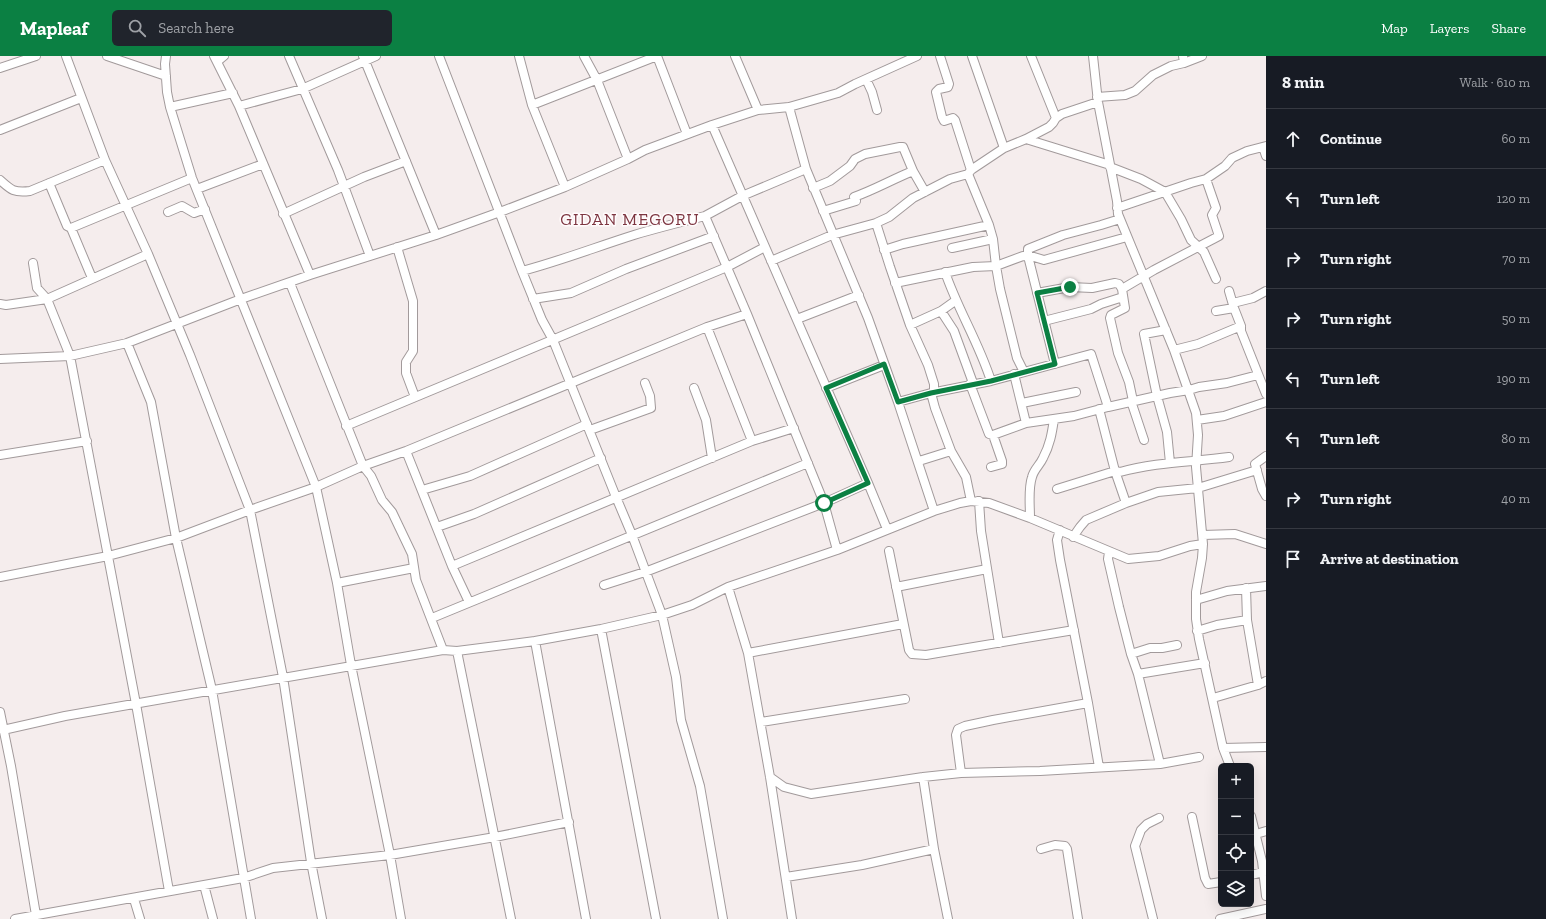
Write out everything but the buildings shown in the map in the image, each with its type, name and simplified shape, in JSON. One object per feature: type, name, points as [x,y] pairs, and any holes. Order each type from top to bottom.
[{"type":"street","points":[[0,68],[36,56]]},
{"type":"street","points":[[65,56],[105,160],[148,254],[177,324],[250,510],[283,677],[311,862],[322,919]]},
{"type":"street","points":[[107,56],[166,76]]},
{"type":"street","points":[[166,56],[165,64],[170,107],[192,178],[316,487],[337,583],[351,665],[390,854],[401,919]]},
{"type":"street","points":[[289,56],[344,186],[370,256]]},
{"type":"street","points":[[239,106],[302,89],[364,58],[376,56]]},
{"type":"street","points":[[439,56],[533,299],[553,340],[632,535],[662,615],[676,677],[681,720],[700,786],[723,919]]},
{"type":"street","points":[[519,56],[532,105],[564,187]]},
{"type":"street","points":[[584,56],[597,80],[628,159]]},
{"type":"street","points":[[532,105],[657,56],[687,134]]},
{"type":"street","points":[[735,56],[758,110]]},
{"type":"street","points":[[0,359],[70,356],[127,343],[241,299],[310,275],[436,235],[500,212],[564,187],[645,150],[712,125],[758,110],[789,106],[838,94],[866,79],[917,56]]},
{"type":"street","points":[[940,56],[949,84],[948,87],[939,89],[936,92],[942,116],[944,121],[953,118],[955,120],[970,172],[989,225],[993,239],[996,266],[1017,358],[1024,372]]},
{"type":"street","points":[[972,56],[1004,148]]},
{"type":"street","points":[[1031,56],[1056,118]]},
{"type":"street","points":[[1093,56],[1098,99],[1120,219],[1174,350],[1189,390],[1197,420],[1196,462],[1203,535],[1202,558],[1196,600],[1197,632],[1223,748],[1229,763]]},
{"type":"street","points":[[771,261],[832,235],[876,223],[888,217],[913,198],[950,179],[970,172],[1004,148],[1049,127],[1056,118],[1062,114],[1098,99],[1125,95],[1135,91],[1153,75],[1184,60],[1202,56]]},
{"type":"street","points":[[218,58],[310,275]]},
{"type":"street","points":[[364,58],[436,235]]},
{"type":"street","points":[[866,79],[872,92],[877,110]]},
{"type":"street","points":[[170,107],[233,93]]},
{"type":"street","points":[[0,130],[81,98]]},
{"type":"street","points":[[789,106],[806,169],[832,235],[859,295],[919,461],[934,511]]},
{"type":"street","points":[[712,125],[887,529]]},
{"type":"street","points":[[1026,139],[1110,166],[1141,179],[1165,192],[1181,219],[1189,238],[1204,252],[1216,279]]},
{"type":"street","points":[[1117,208],[1191,182],[1206,179],[1225,166],[1232,158],[1247,151],[1265,146],[1266,156]]},
{"type":"street","points":[[813,188],[830,181],[850,166],[855,159],[865,154],[884,149],[903,147],[913,171],[925,192]]},
{"type":"street","points":[[0,180],[13,190],[20,192],[30,191],[105,160]]},
{"type":"street","points":[[283,214],[344,186],[406,161]]},
{"type":"street","points":[[197,189],[263,164]]},
{"type":"street","points":[[522,271],[559,261],[633,236],[705,216],[742,196],[806,169]]},
{"type":"street","points":[[823,211],[856,201],[854,197],[873,190],[913,171]]},
{"type":"street","points":[[49,183],[66,226],[72,228],[192,178]]},
{"type":"street","points":[[1044,321],[1091,309],[1122,293],[1154,270],[1219,236],[1212,215],[1216,208],[1206,179]]},
{"type":"street","points":[[168,212],[182,206],[194,213],[205,209]]},
{"type":"street","points":[[705,216],[747,314],[824,503],[837,550]]},
{"type":"street","points":[[1055,364],[1028,256],[1028,248],[1063,235],[1101,226],[1120,219]]},
{"type":"street","points":[[876,223],[882,237],[880,239],[910,325],[928,365],[934,384],[933,392],[935,408],[951,452],[964,473],[975,501],[999,643]]},
{"type":"street","points":[[884,250],[903,244],[989,225]]},
{"type":"street","points":[[72,228],[92,278]]},
{"type":"street","points":[[533,299],[571,293],[626,268],[714,236]]},
{"type":"street","points":[[896,283],[973,267],[996,266],[1023,256],[1044,260],[1127,237]]},
{"type":"street","points":[[952,248],[993,239]]},
{"type":"street","points":[[397,247],[414,301],[413,351],[406,362],[406,372],[415,397]]},
{"type":"street","points":[[346,426],[727,267],[765,247]]},
{"type":"street","points":[[0,304],[6,305],[47,299],[148,254]]},
{"type":"street","points":[[34,264],[38,288],[47,299],[70,356],[136,704],[169,891]]},
{"type":"street","points":[[945,272],[955,301],[981,353],[991,381]]},
{"type":"street","points":[[290,283],[363,466],[372,476],[382,500],[392,512],[412,554],[416,580],[432,618],[443,650]]},
{"type":"street","points":[[1037,293],[1070,287],[1092,288],[1114,283],[1119,284],[1125,308],[1111,315],[1110,318],[1118,353],[1129,382],[1136,421],[1144,440]]},
{"type":"street","points":[[1230,291],[1233,306],[1241,326],[1241,331],[1266,394]]},
{"type":"street","points":[[1216,311],[1253,298],[1266,291]]},
{"type":"street","points":[[797,319],[859,295]]},
{"type":"street","points":[[910,325],[941,311],[955,301]]},
{"type":"street","points":[[941,311],[954,331],[971,384],[990,434],[993,435],[1002,463],[991,468]]},
{"type":"street","points":[[0,577],[108,556],[176,538],[316,487],[363,466],[406,451],[707,327],[747,314]]},
{"type":"street","points":[[1174,350],[1198,344],[1241,326]]},
{"type":"street","points":[[707,327],[752,441]]},
{"type":"street","points":[[1166,330],[1144,334],[1157,396],[1167,432],[1170,463]]},
{"type":"street","points":[[127,343],[151,402],[176,538],[212,690],[251,919]]},
{"type":"street","points":[[898,402],[933,392],[991,381],[1091,354],[1108,407]]},
{"type":"street","points":[[826,388],[884,364]]},
{"type":"street","points":[[1014,374],[1026,423]]},
{"type":"street","points":[[993,435],[1026,423],[1074,416],[1132,401],[1199,387],[1227,383],[1258,375]]},
{"type":"street","points":[[422,490],[470,476],[588,427],[651,408],[650,396],[645,383]]},
{"type":"street","points":[[694,388],[706,420],[712,458]]},
{"type":"street","points":[[1022,403],[1076,392]]},
{"type":"street","points":[[1197,420],[1224,416],[1266,402]]},
{"type":"street","points":[[1099,409],[1115,471],[1126,503]]},
{"type":"street","points":[[1030,518],[1032,477],[1034,471],[1043,460],[1051,439],[1054,419]]},
{"type":"street","points":[[452,566],[752,441],[794,428]]},
{"type":"street","points":[[0,455],[87,441]]},
{"type":"street","points":[[406,451],[452,566],[469,602]]},
{"type":"street","points":[[919,461],[951,452]]},
{"type":"street","points":[[1266,456],[1255,464],[1262,489],[1266,496]]},
{"type":"street","points":[[1057,489],[1115,471],[1120,472],[1154,465],[1196,462],[1230,457]]},
{"type":"street","points":[[437,528],[474,514],[601,458]]},
{"type":"street","points":[[432,618],[808,463]]},
{"type":"street","points":[[1073,537],[1086,520],[1126,503],[1158,492],[1198,488],[1257,470]]},
{"type":"street","points":[[604,585],[645,572],[824,503],[868,483]]},
{"type":"street","points":[[3,730],[65,716],[351,665],[443,650],[457,651],[535,641],[601,629],[662,615],[692,605],[728,587],[837,550],[934,511],[960,503],[975,501],[989,503],[1060,530],[1073,537],[1128,559],[1159,556],[1190,546],[1203,544]]},
{"type":"street","points":[[1060,530],[1058,540],[1060,560],[1099,767]]},
{"type":"street","points":[[1203,535],[1235,534],[1266,544]]},
{"type":"street","points":[[889,551],[903,624],[909,650],[912,654],[917,656],[926,655],[1074,630]]},
{"type":"street","points":[[1109,552],[1108,559],[1110,569],[1160,764]]},
{"type":"street","points":[[337,583],[414,568]]},
{"type":"street","points":[[896,587],[986,569]]},
{"type":"street","points":[[1196,600],[1227,591],[1266,586]]},
{"type":"street","points":[[728,587],[748,653],[761,722],[792,919]]},
{"type":"street","points":[[1246,588],[1247,620],[1258,685]]},
{"type":"street","points":[[1197,632],[1217,625],[1247,620]]},
{"type":"street","points":[[748,653],[903,624]]},
{"type":"street","points":[[601,629],[656,919]]},
{"type":"street","points":[[535,641],[586,919]]},
{"type":"street","points":[[1131,654],[1150,648],[1162,648],[1177,645]]},
{"type":"street","points":[[457,651],[511,919]]},
{"type":"street","points":[[1138,674],[1205,663]]},
{"type":"street","points":[[1213,698],[1258,685],[1266,681]]},
{"type":"street","points":[[761,722],[905,699]]},
{"type":"street","points":[[961,773],[956,735],[958,729],[993,720],[1088,703]]},
{"type":"street","points":[[0,712],[11,766],[36,915]]},
{"type":"street","points":[[1223,748],[1266,747]]},
{"type":"street","points":[[770,777],[784,787],[811,794],[922,777],[961,773],[1040,771],[1160,764],[1199,757]]},
{"type":"street","points":[[922,777],[948,919]]},
{"type":"street","points":[[1192,817],[1205,878],[1208,884],[1218,882]]},
{"type":"street","points":[[1153,919],[1135,846],[1142,830],[1147,824],[1159,818]]},
{"type":"street","points":[[16,919],[134,899],[169,891],[243,878],[273,868],[311,862],[390,854],[495,837],[569,822]]},
{"type":"street","points":[[1254,827],[1266,896]]},
{"type":"street","points":[[1256,834],[1266,831]]},
{"type":"street","points":[[1041,849],[1055,845],[1065,846],[1068,849],[1078,919]]},
{"type":"street","points":[[786,877],[862,865],[934,849]]},
{"type":"street","points":[[1254,874],[1263,872]]},
{"type":"street","points":[[204,885],[213,919]]},
{"type":"street","points":[[134,899],[140,919]]},
{"type":"street","points":[[1220,919],[1266,909]]},
{"type":"district","name":"GIDAN MEGORU","points":[[630,219]]},
{"type":"route","points":[[824,503],[868,483],[826,388],[884,364],[898,402],[973,383],[991,381],[1055,364],[1037,293],[1070,287]]}]
